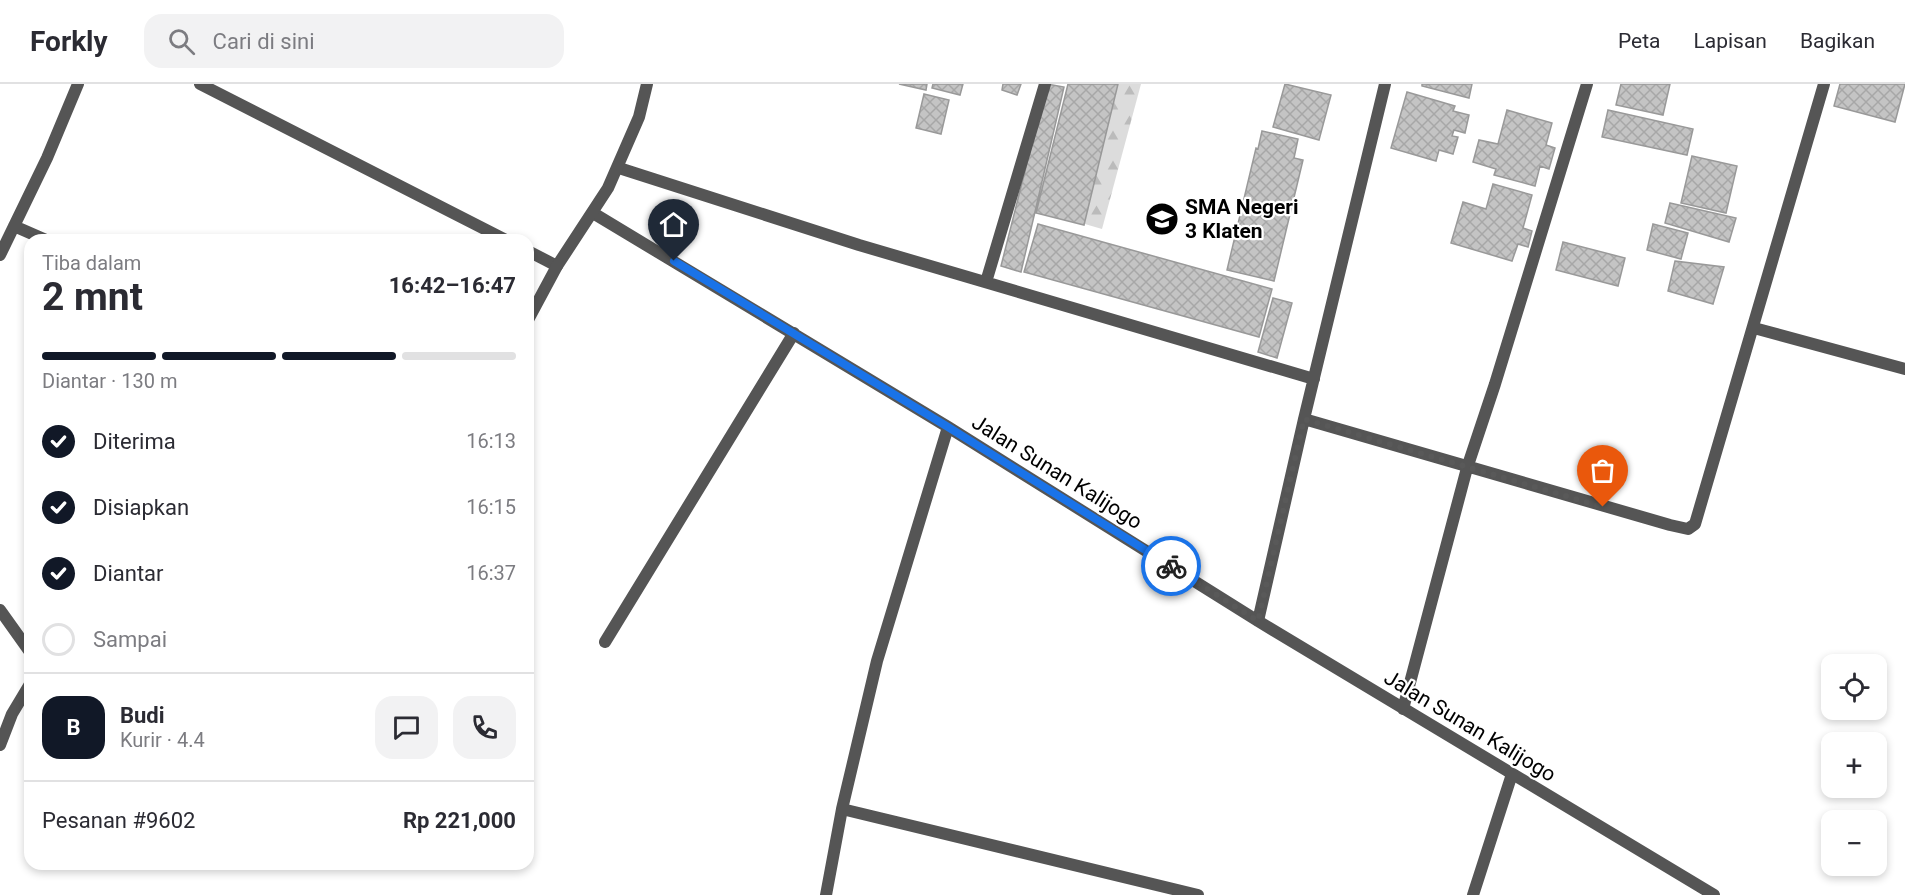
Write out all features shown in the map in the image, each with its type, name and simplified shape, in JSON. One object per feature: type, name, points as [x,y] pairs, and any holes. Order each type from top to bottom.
[{"type":"street","points":[[0,255],[78,84]]},
{"type":"street","points":[[200,84],[494,234]]},
{"type":"street","points":[[534,309],[557,266],[593,213],[619,168],[639,117],[647,84]]},
{"type":"street","points":[[986,282],[1045,84]]},
{"type":"street","points":[[1258,621],[1385,84]]},
{"type":"street","points":[[1403,708],[1467,468],[1587,84]]},
{"type":"street","points":[[1304,419],[1467,468],[1688,529],[1695,524],[1700,513],[1824,84]]},
{"type":"street","points":[[619,168],[859,245],[1314,379]]},
{"type":"street","name":"Jalan Sunan Kalijogo","points":[[593,213],[948,427],[1258,621],[1714,895]]},
{"type":"street","points":[[14,226],[32,234]]},
{"type":"street","points":[[534,254],[557,266]]},
{"type":"street","points":[[1754,328],[1905,369]]},
{"type":"street","points":[[605,642],[794,333]]},
{"type":"street","points":[[826,895],[842,809],[877,661],[948,427]]},
{"type":"street","points":[[0,610],[24,644]]},
{"type":"street","points":[[0,745],[12,714],[24,694]]},
{"type":"street","points":[[1473,895],[1512,774]]},
{"type":"street","points":[[842,809],[1198,895]]},
{"type":"green space","points":[[1116,84],[1141,84],[1102,229],[1078,222]]},
{"type":"building","points":[[899,84],[927,84],[926,90]]},
{"type":"building","points":[[933,84],[963,84],[960,95],[932,88]]},
{"type":"building","points":[[1003,84],[1021,84],[1017,95],[1002,90]]},
{"type":"building","points":[[1047,84],[1064,87],[1021,272],[1001,266]]},
{"type":"building","points":[[1068,84],[1118,84],[1084,225],[1036,213]]},
{"type":"building","points":[[1285,84],[1331,95],[1319,140],[1273,127]]},
{"type":"building","points":[[1422,84],[1472,84],[1469,98],[1422,86]]},
{"type":"building","points":[[1621,84],[1670,84],[1663,115],[1616,105]]},
{"type":"building","points":[[1840,84],[1905,84],[1895,122],[1834,106]]},
{"type":"building","points":[[1407,92],[1455,106],[1453,111],[1469,115],[1465,133],[1454,130],[1452,136],[1458,137],[1453,154],[1439,150],[1436,161],[1391,148]]},
{"type":"building","points":[[924,94],[949,100],[941,134],[916,128]]},
{"type":"building","points":[[1507,110],[1552,123],[1546,145],[1555,148],[1549,169],[1540,166],[1535,186],[1494,175],[1496,169],[1473,162],[1479,140],[1498,144]]},
{"type":"building","points":[[1608,110],[1693,129],[1687,155],[1602,137]]},
{"type":"building","points":[[1262,131],[1298,139],[1294,158],[1303,160],[1274,281],[1227,270]]},
{"type":"building","points":[[1692,156],[1737,166],[1726,213],[1681,203]]},
{"type":"building","points":[[1493,184],[1532,195],[1523,228],[1532,231],[1528,247],[1518,244],[1512,261],[1451,243],[1463,202],[1486,209]]},
{"type":"building","points":[[1670,203],[1736,218],[1729,242],[1665,223]]},
{"type":"building","points":[[1038,224],[1272,289],[1259,337],[1024,272]]},
{"type":"building","points":[[1653,224],[1688,233],[1681,259],[1647,250]]},
{"type":"building","points":[[1563,242],[1625,258],[1618,286],[1556,270]]},
{"type":"building","points":[[1675,261],[1724,267],[1713,304],[1668,291]]},
{"type":"building","points":[[1273,298],[1292,303],[1277,358],[1258,352]]},
{"type":"way so far","points":[[1171,566],[1258,621],[1304,419],[1603,507]]},
{"type":"place","name":"SMA Negeri 3 Klaten","points":[[1162,219]]},
{"type":"route","points":[[674,261],[948,427],[1171,566]]}]
